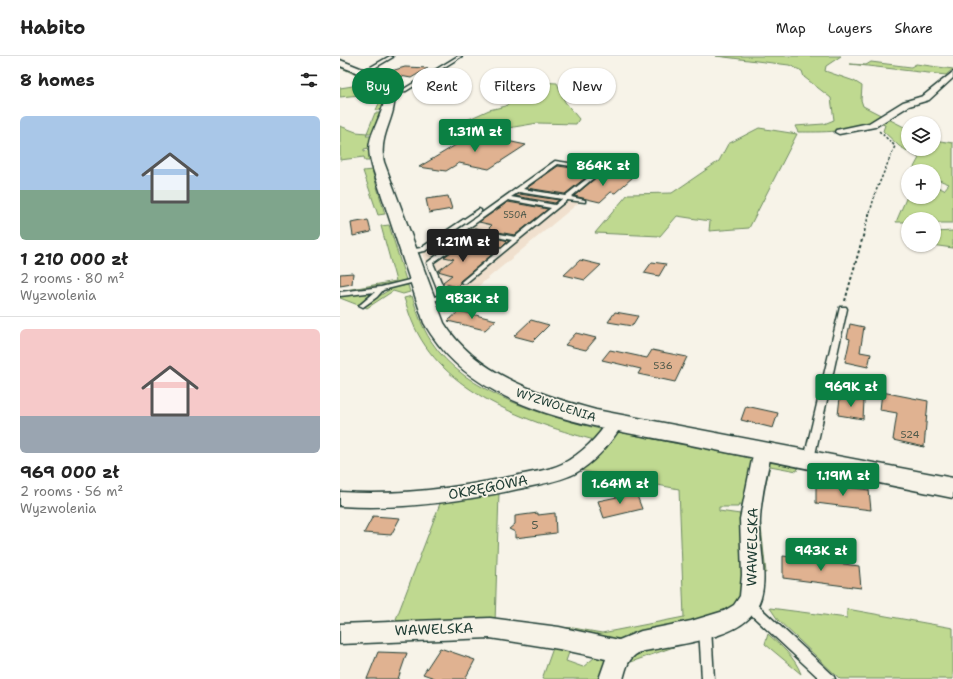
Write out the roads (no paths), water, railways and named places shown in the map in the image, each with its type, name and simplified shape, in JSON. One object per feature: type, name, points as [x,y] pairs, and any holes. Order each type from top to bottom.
[{"type":"street","points":[[340,63],[354,68]]},
{"type":"street","points":[[839,132],[872,125],[906,104],[926,98],[953,74]]},
{"type":"street","name":"WYZWOLENIA","points":[[389,104],[376,141],[376,156],[416,251],[418,280],[425,302],[434,323],[443,338],[463,360],[482,374],[503,386],[542,403],[616,422],[953,488]]},
{"type":"street","name":"OKRĘGOWA","points":[[340,499],[390,501],[444,496],[559,472],[569,469],[588,456],[603,441],[616,422]]},
{"type":"street","name":"WAWELSKA","points":[[748,604],[752,588],[750,519],[755,483],[763,450]]},
{"type":"street","points":[[611,679],[622,651],[639,642],[705,627],[738,614],[748,604]]},
{"type":"street","name":"WAWELSKA","points":[[340,634],[490,628],[559,638],[622,651]]},
{"type":"lane","points":[[404,90],[460,56]]},
{"type":"lane","points":[[372,68],[392,57]]},
{"type":"lane","points":[[416,251],[552,160]]},
{"type":"lane","points":[[460,241],[460,231],[557,162],[602,169],[464,282]]},
{"type":"lane","points":[[518,190],[583,200]]},
{"type":"lane","points":[[507,198],[556,207]]},
{"type":"lane","points":[[425,302],[444,296],[430,263],[441,253],[476,231],[516,239]]},
{"type":"lane","points":[[460,241],[503,251]]},
{"type":"lane","points":[[416,251],[441,253]]},
{"type":"lane","points":[[340,294],[381,289],[418,280]]},
{"type":"lane","points":[[363,305],[375,296],[381,289]]},
{"type":"lane","points":[[809,459],[843,309]]},
{"type":"lane","points":[[748,604],[829,679]]},
{"type":"lane","points":[[705,627],[708,679]]}]
